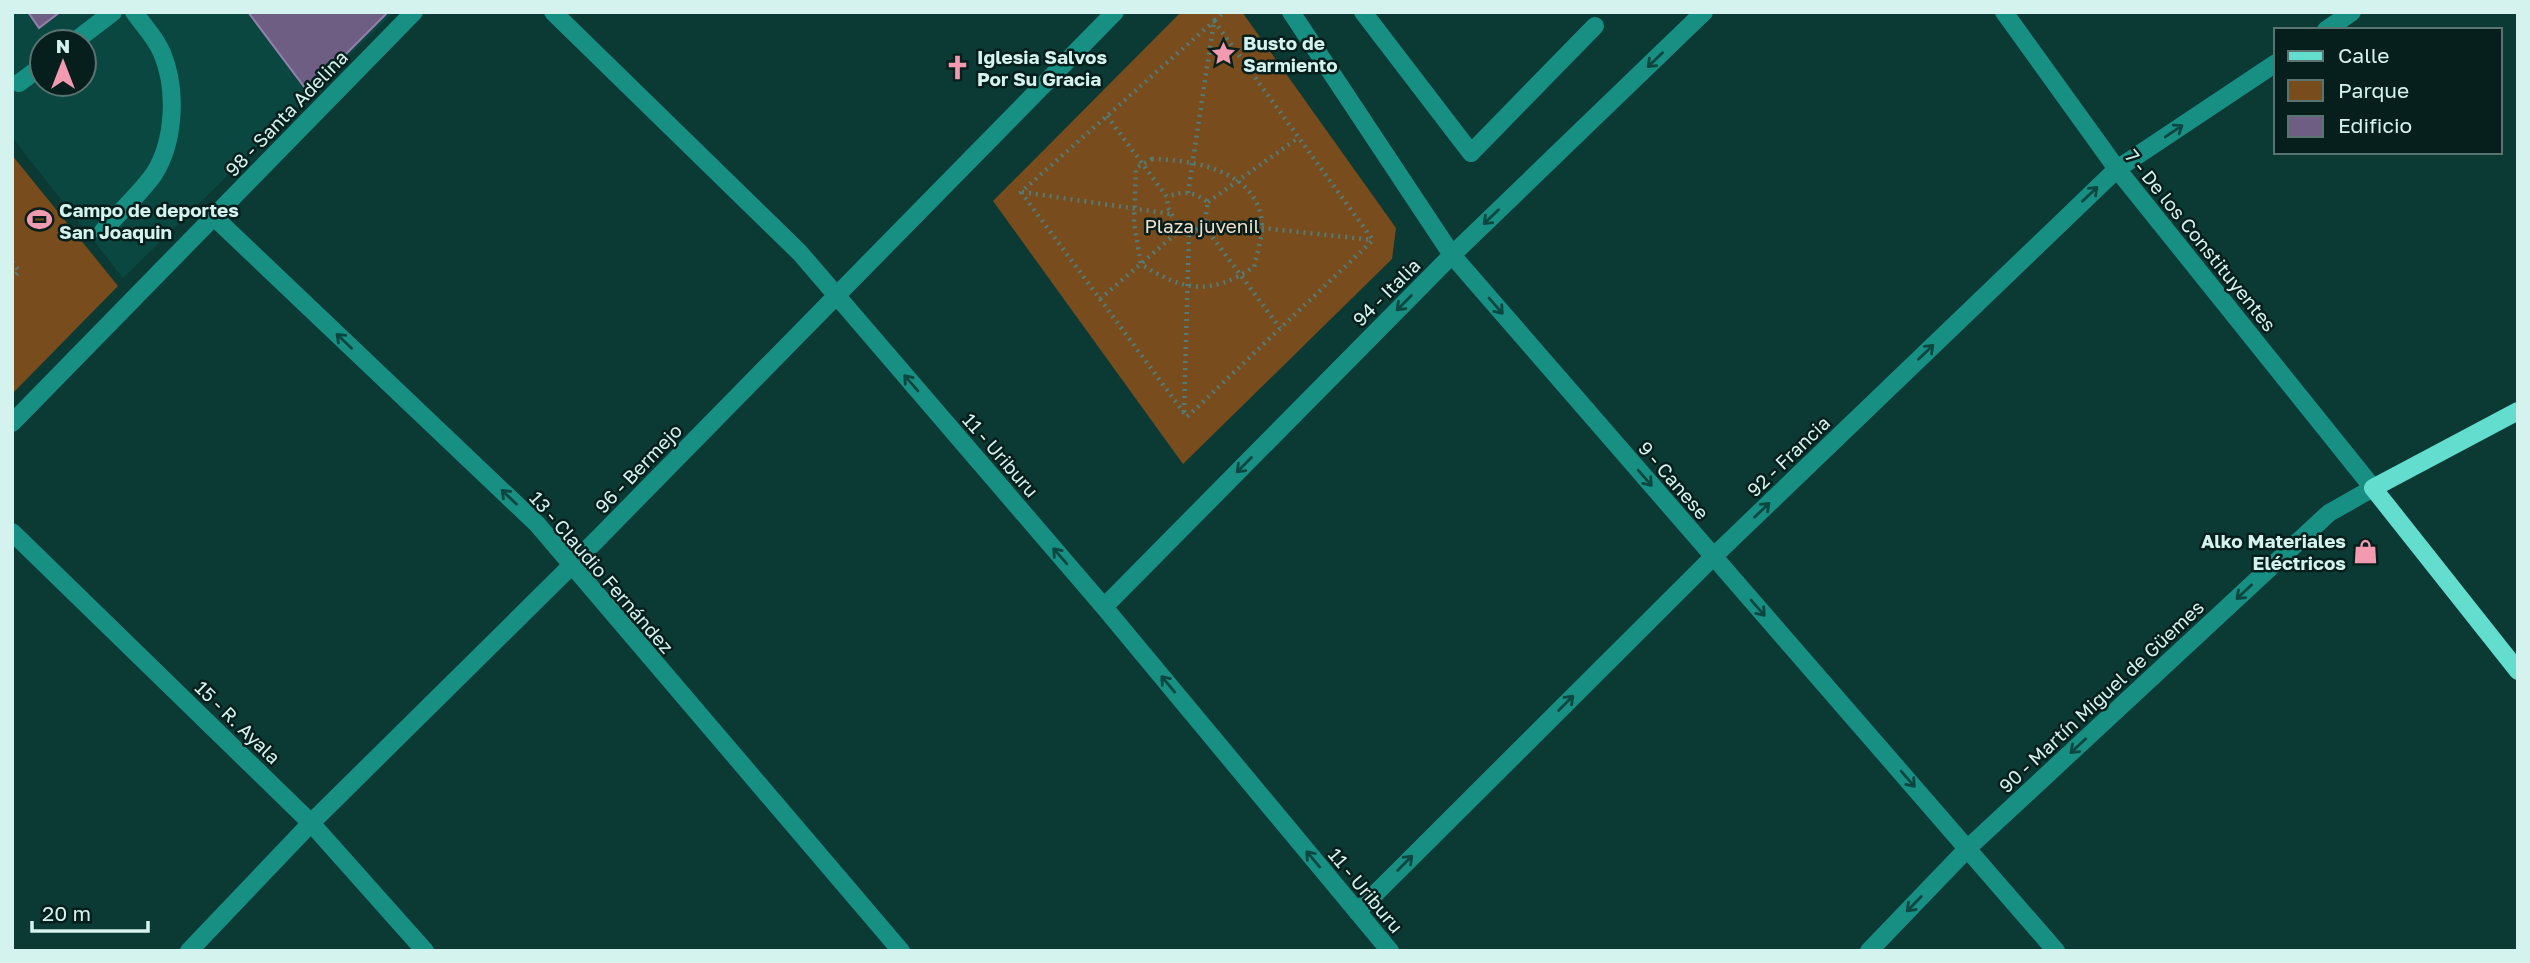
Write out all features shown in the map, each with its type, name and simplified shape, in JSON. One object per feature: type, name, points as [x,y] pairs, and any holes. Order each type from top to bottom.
[{"type":"main road","points":[[2518,411],[2373,488],[2518,671]]},
{"type":"street","points":[[92,28],[113,12]]},
{"type":"street","points":[[103,231],[154,173],[166,146],[171,115],[170,76],[161,51],[134,12]]},
{"type":"street","name":"98 - Santa Adelina","points":[[12,423],[414,12]]},
{"type":"street","name":"11 - Uriburu","points":[[553,12],[800,253],[1104,607],[1390,951]]},
{"type":"street","name":"96 - Bermejo","points":[[189,951],[311,823],[571,566],[1115,12]]},
{"type":"street","name":"9 - Canese","points":[[1291,12],[1452,254],[2056,951]]},
{"type":"street","points":[[1363,12],[1471,153],[1595,26]]},
{"type":"street","name":"94 - Italia","points":[[1104,607],[1452,254],[1704,12]]},
{"type":"street","name":"7 - De los Constituyentes","points":[[2004,12],[2117,169],[2373,488]]},
{"type":"street","points":[[2329,28],[2352,12]]},
{"type":"street","name":"92 - Francia","points":[[1357,912],[1713,557],[2117,169],[2274,64]]},
{"type":"street","points":[[19,83],[28,76]]},
{"type":"street","name":"13 - Claudio Fernández","points":[[214,217],[537,524],[901,951]]},
{"type":"street","name":"90 - Martín Miguel de Güemes","points":[[1869,951],[1968,848],[2329,513],[2373,488]]},
{"type":"street","name":"15 - R. Ayala","points":[[12,532],[311,823],[425,951]]},
{"type":"path","points":[[1021,192],[1224,12]]},
{"type":"path","points":[[1214,21],[1373,240]]},
{"type":"path","points":[[1188,192],[1214,21]]},
{"type":"path","points":[[1107,116],[1167,197],[1171,214],[1180,230],[1189,233],[1205,224],[1373,240]]},
{"type":"path","points":[[1280,328],[1205,224],[1208,202],[1298,138]]},
{"type":"path","points":[[1152,159],[1193,162],[1220,170],[1238,181],[1254,201],[1261,228],[1254,267],[1233,281],[1188,286],[1170,283],[1141,264],[1134,208],[1136,168],[1142,164],[1152,159]]},
{"type":"path","points":[[1167,197],[1180,191],[1208,202]]},
{"type":"path","points":[[1021,192],[1171,214]]},
{"type":"path","points":[[1021,192],[1187,418],[1373,240]]},
{"type":"path","points":[[1100,299],[1180,230]]},
{"type":"path","points":[[1184,413],[1189,233]]},
{"type":"path","points":[[12,262],[19,271],[12,279]]},
{"type":"shaded area","points":[[12,12],[394,12],[123,278],[12,137]]},
{"type":"green space","name":"Plaza juvenil","points":[[1181,12],[1242,12],[1396,228],[1392,259],[1183,464],[993,201]]},
{"type":"green space","name":"Campo de deportes San Joaquin","points":[[12,155],[118,286],[12,394]]},
{"type":"building","points":[[28,12],[60,12],[39,28]]},
{"type":"building","points":[[248,12],[388,12],[308,92]]},
{"type":"place","name":"Busto de Sarmiento","points":[[1223,53]]},
{"type":"place","name":"Iglesia Salvos Por Su Gracia","points":[[957,67]]},
{"type":"place","name":"Campo de deportes San Joaquin","points":[[39,220]]},
{"type":"place","name":"Alko Materiales Eléctricos","points":[[2366,551]]}]
